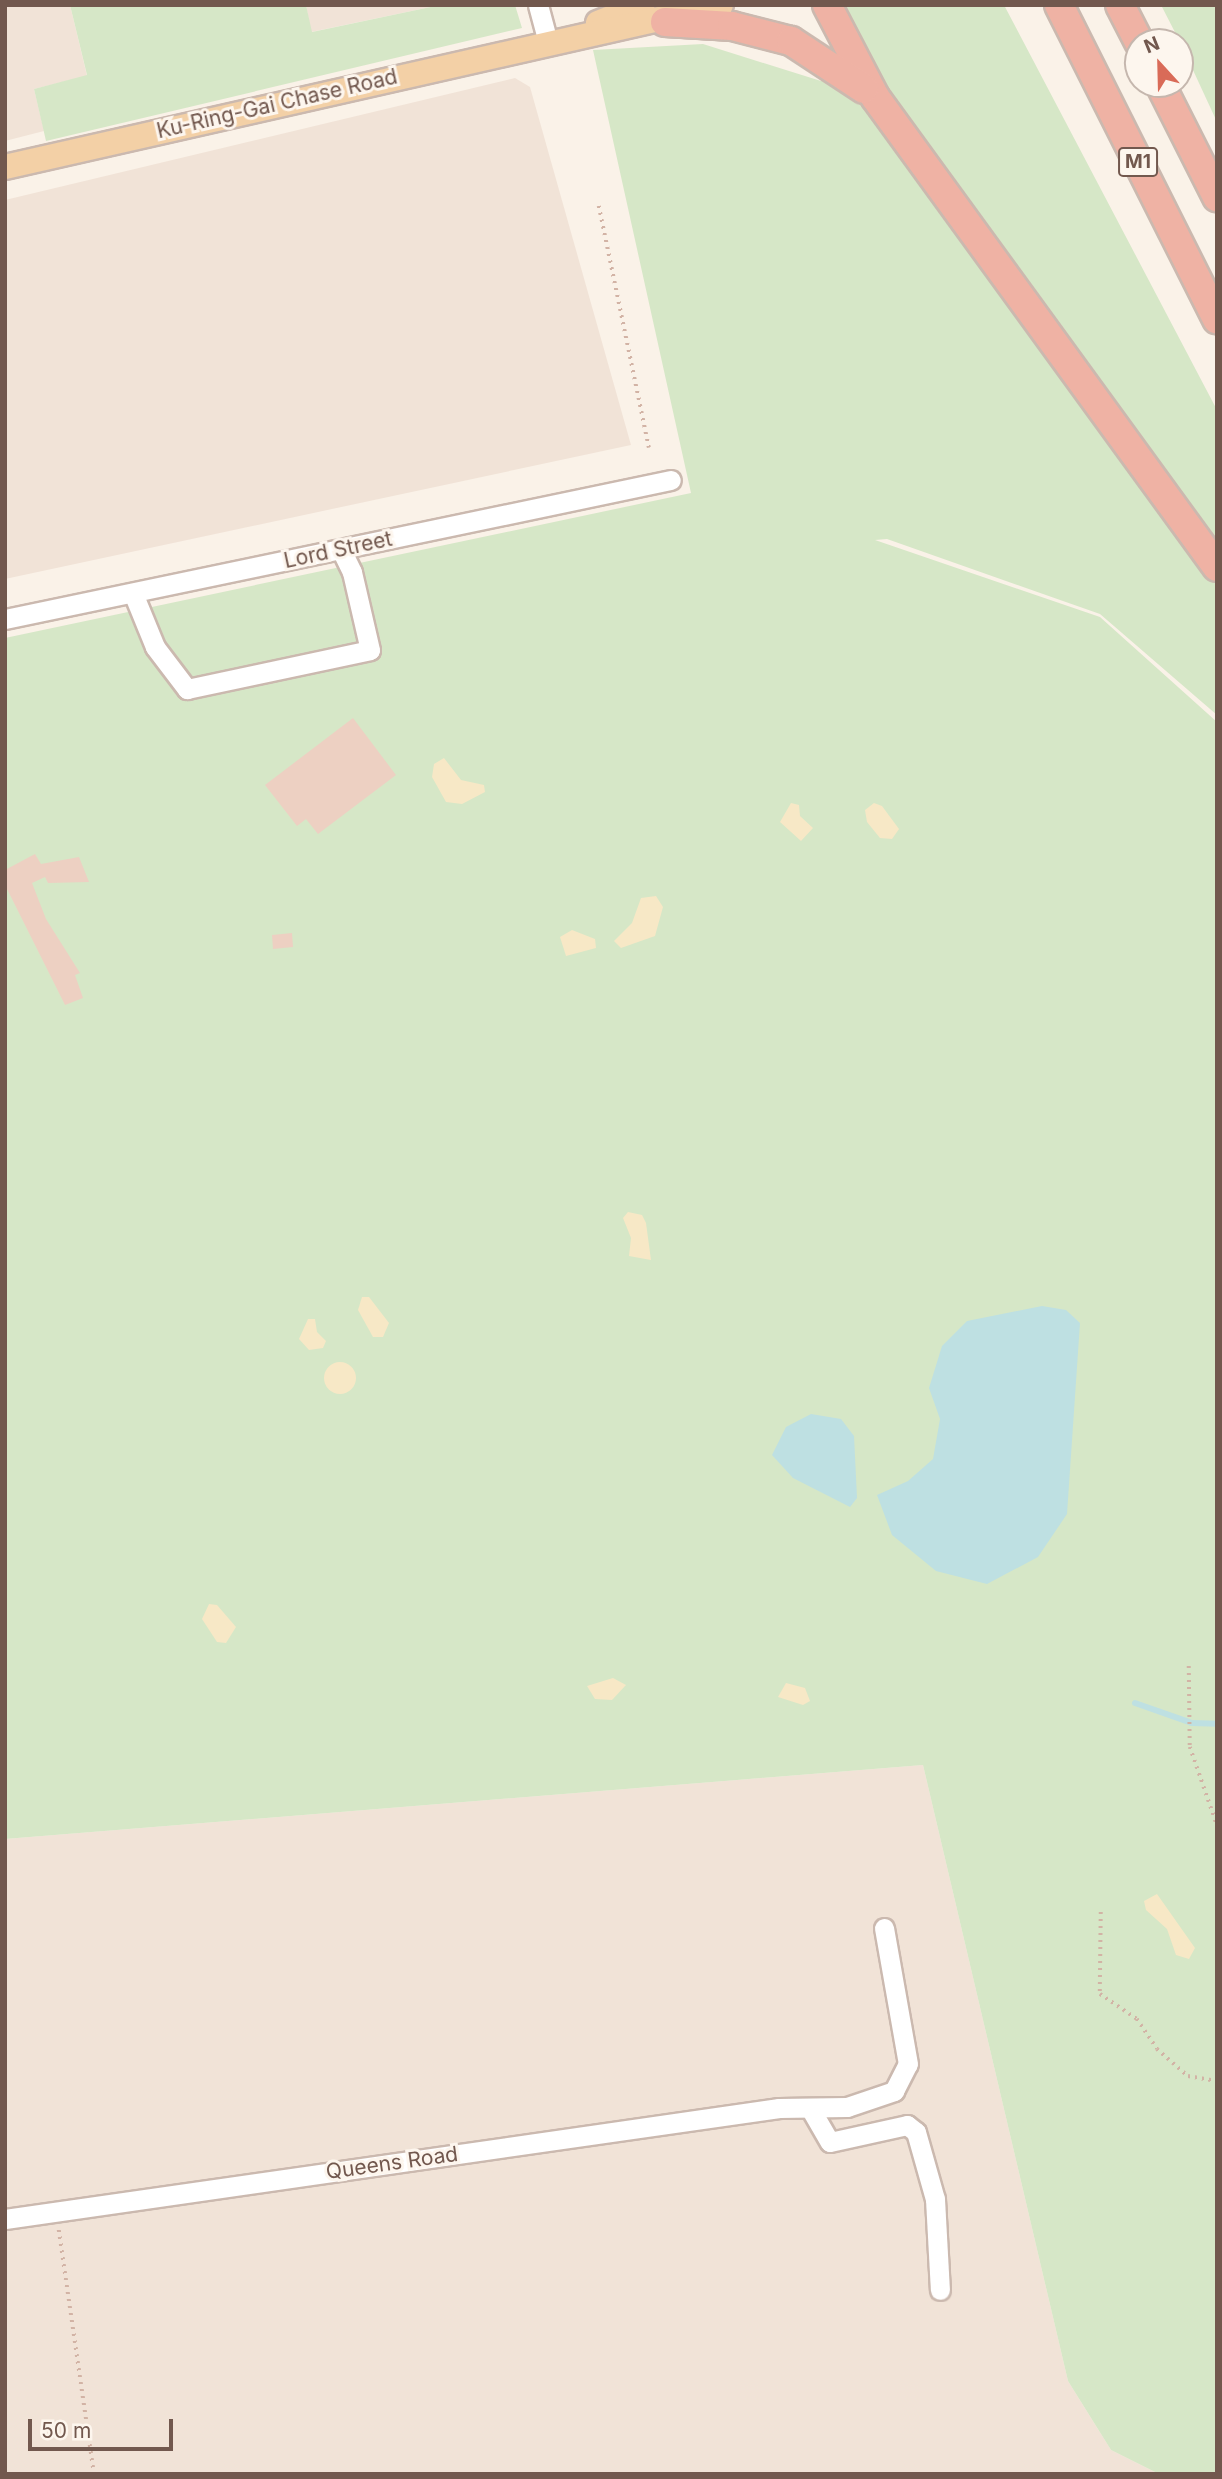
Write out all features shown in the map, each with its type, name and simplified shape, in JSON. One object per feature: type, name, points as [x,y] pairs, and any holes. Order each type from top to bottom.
[{"type":"highway","points":[[827,5],[875,97],[1217,567]]},
{"type":"highway","name":"M1","points":[[1059,5],[1217,319]]},
{"type":"highway","points":[[1120,5],[1132,28]]},
{"type":"highway","points":[[654,14],[732,26],[791,41],[875,97]]},
{"type":"highway","name":"M1","points":[[1167,98],[1217,197]]},
{"type":"main road","name":"Ku-Ring-Gai Chase Road","points":[[5,167],[548,43],[654,14],[721,5]]},
{"type":"street","points":[[538,5],[548,43]]},
{"type":"street","name":"Lord Street","points":[[5,619],[671,480]]},
{"type":"street","points":[[133,593],[155,648],[187,689],[370,650],[352,572],[341,549]]},
{"type":"street","name":"Queens Road","points":[[5,2219],[779,2108],[847,2107],[894,2091],[908,2064],[884,1928]]},
{"type":"street","points":[[810,2108],[830,2142],[907,2125],[916,2132],[936,2199],[940,2290]]},
{"type":"path","points":[[599,206],[649,448]]},
{"type":"path","points":[[1189,1666],[1188,1736],[1217,1825]]},
{"type":"path","points":[[1101,1912],[1100,1994],[1137,2020],[1157,2049],[1188,2076],[1217,2081]]},
{"type":"path","points":[[60,2235],[94,2474]]},
{"type":"shaded area","points":[[5,5],[70,5],[87,76],[34,89],[44,131],[5,141]]},
{"type":"shaded area","points":[[306,5],[440,5],[311,32]]},
{"type":"shaded area","points":[[515,78],[530,87],[631,445],[5,579],[5,200]]},
{"type":"shaded area","points":[[923,1765],[1068,2381],[1111,2450],[1159,2474],[5,2474],[5,1839]]},
{"type":"green space","points":[[70,5],[306,5],[312,32],[440,5],[515,5],[522,28],[46,141],[34,89],[87,75]]},
{"type":"green space","points":[[840,5],[1004,5],[1217,410],[1217,715],[1100,614],[887,539],[875,540],[1100,617],[1217,722],[1217,2474],[1159,2474],[1111,2450],[1068,2381],[923,1765],[5,1839],[5,638],[691,493],[593,50],[703,44],[821,81]]},
{"type":"green space","points":[[1161,5],[1217,5],[1217,122],[1194,72],[1194,28],[1173,28]]},
{"type":"sand","points":[[444,758],[461,780],[484,785],[485,792],[462,804],[446,802],[432,777],[434,764]]},
{"type":"sand","points":[[791,803],[799,805],[800,816],[813,828],[801,841],[780,822]]},
{"type":"sand","points":[[874,803],[882,806],[899,829],[892,839],[880,838],[867,822],[865,810]]},
{"type":"sand","points":[[656,896],[663,907],[655,936],[621,948],[614,941],[632,923],[641,898]]},
{"type":"sand","points":[[572,930],[595,939],[596,948],[566,956],[560,937]]},
{"type":"sand","points":[[628,1212],[642,1215],[646,1223],[651,1260],[629,1256],[631,1238],[623,1218]]},
{"type":"sand","points":[[362,1297],[369,1297],[389,1323],[383,1337],[373,1337],[358,1310]]},
{"type":"sand","points":[[308,1319],[315,1319],[317,1332],[326,1341],[323,1348],[309,1350],[299,1339]]},
{"type":"sand","points":[[340,1362],[351,1367],[356,1378],[351,1389],[340,1394],[329,1389],[324,1378],[329,1367]]},
{"type":"sand","points":[[209,1604],[217,1605],[236,1627],[226,1643],[217,1642],[202,1619]]},
{"type":"sand","points":[[613,1678],[626,1685],[612,1700],[595,1699],[587,1686]]},
{"type":"sand","points":[[786,1683],[805,1688],[810,1701],[803,1705],[778,1697]]},
{"type":"sand","points":[[1157,1894],[1195,1948],[1189,1959],[1176,1955],[1167,1929],[1146,1910],[1144,1901]]},
{"type":"water","points":[[1042,1306],[1066,1310],[1080,1323],[1067,1514],[1038,1557],[987,1584],[936,1571],[892,1535],[877,1495],[908,1481],[933,1459],[940,1419],[929,1388],[942,1346],[967,1321]]},
{"type":"water","points":[[811,1414],[841,1419],[854,1436],[857,1498],[850,1507],[793,1478],[772,1455],[786,1427]]},
{"type":"building","points":[[353,718],[396,775],[318,834],[306,819],[297,826],[265,785]]},
{"type":"building","points":[[35,854],[41,864],[79,857],[89,882],[48,883],[45,877],[32,883],[46,919],[80,973],[75,975],[83,998],[65,1005],[5,885],[5,870]]},
{"type":"building","points":[[292,933],[293,947],[273,949],[272,935]]},
{"type":"waterway","points":[[1135,1703],[1192,1723],[1217,1724]]}]
